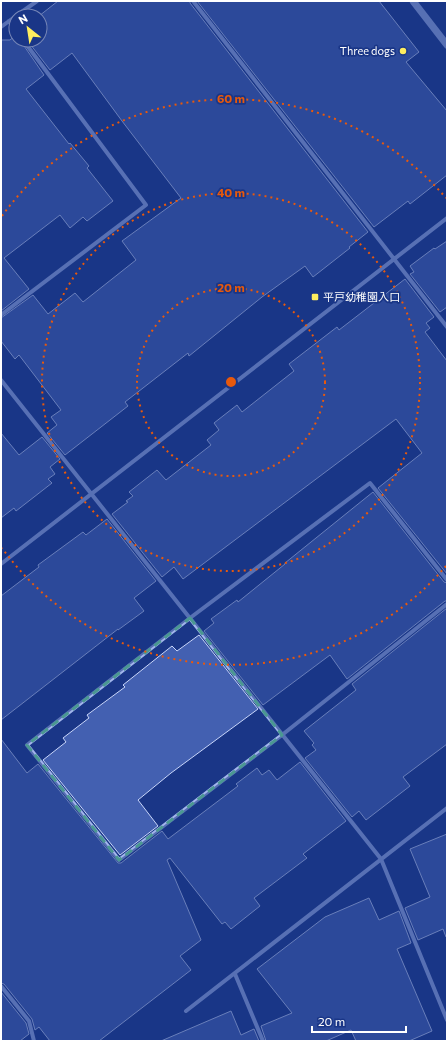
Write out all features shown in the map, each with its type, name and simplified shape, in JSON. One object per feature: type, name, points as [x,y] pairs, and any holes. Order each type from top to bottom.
[{"type":"street","points":[[27,8],[37,1]]},
{"type":"street","points":[[193,1],[393,260],[447,327]]},
{"type":"street","points":[[413,1],[447,45]]},
{"type":"street","points":[[1,315],[146,204],[29,48]]},
{"type":"street","points":[[1,564],[447,218]]},
{"type":"street","points":[[1,380],[381,860],[447,1020]]},
{"type":"street","points":[[447,580],[370,483],[190,618],[27,745],[119,860],[282,735],[447,604]]},
{"type":"street","points":[[186,1012],[447,808]]},
{"type":"street","points":[[235,974],[263,1041]]},
{"type":"street","points":[[1,986],[29,1021],[34,1041]]},
{"type":"highlighted area","points":[[190,618],[282,735],[119,860],[27,745]]},
{"type":"building","points":[[58,1],[190,1],[190,3],[368,232],[313,277],[305,266],[262,297],[189,356],[188,353],[125,402],[128,406],[65,455],[47,433],[57,425],[51,417],[61,410],[19,355],[15,359],[1,341],[1,318],[33,295],[48,314],[75,293],[83,302],[136,260],[122,241],[181,198],[72,53],[50,70],[33,48],[48,48],[48,9]]},
{"type":"building","points":[[197,1],[379,1],[419,52],[406,62],[447,111],[447,175],[410,204],[408,201],[374,227]]},
{"type":"building","points":[[1,40],[8,40],[8,48],[25,48],[44,75],[26,89],[69,144],[70,143],[89,166],[87,168],[113,201],[87,221],[83,217],[70,228],[60,215],[4,258],[29,289],[1,311]]},
{"type":"building","points":[[447,241],[447,307],[440,312],[410,274],[414,272],[410,266],[434,248],[435,249]]},
{"type":"building","points":[[405,279],[434,317],[426,323],[430,328],[425,332],[447,361],[447,574],[378,488],[422,453],[396,419],[183,579],[174,567],[162,577],[112,514],[128,502],[126,501],[133,496],[129,492],[157,470],[166,480],[211,445],[207,440],[219,430],[214,423],[237,405],[242,412],[294,371],[289,364],[337,327],[339,330]]},
{"type":"building","points":[[1,433],[19,455],[42,437],[60,459],[50,467],[55,474],[48,479],[52,483],[16,511],[14,508],[1,518]]},
{"type":"building","points":[[373,492],[444,582],[447,583],[447,601],[445,601],[347,679],[330,655],[263,705],[204,631],[214,623],[211,619],[237,600],[238,602]]},
{"type":"building","points":[[107,519],[156,581],[134,598],[144,611],[118,629],[1,720],[1,596],[39,567],[38,565],[83,532],[86,535]]},
{"type":"building","points":[[447,608],[447,744],[403,777],[410,786],[366,820],[359,811],[352,817],[305,758],[316,750],[312,745],[314,743],[304,731],[356,690],[352,684]]},
{"type":"building","points":[[199,635],[258,709],[171,773],[138,800],[158,826],[120,855],[43,760],[66,742],[63,738],[89,718],[87,715],[125,687],[123,685],[172,646],[177,651]]},
{"type":"building","points":[[1,739],[27,773],[38,764],[118,863],[121,863],[162,831],[168,839],[238,786],[236,784],[257,768],[262,775],[269,770],[277,780],[300,762],[346,821],[303,854],[307,858],[254,898],[260,906],[231,929],[225,922],[222,924],[170,858],[167,860],[201,940],[180,956],[191,970],[99,1041],[50,1041],[39,1027],[35,1030],[32,1019],[4,984],[1,983]]},
{"type":"building","points":[[447,834],[447,937],[443,929],[418,940],[405,908],[430,897],[410,849]]},
{"type":"building","points":[[369,898],[379,920],[399,911],[411,943],[397,949],[432,1031],[409,1041],[356,1041],[351,1030],[326,1041],[266,1041],[261,1026],[292,1013],[257,969],[325,917]]},
{"type":"building","points":[[1,992],[26,1023],[29,1034],[20,1041],[1,1041]]},
{"type":"building","points":[[231,1011],[241,1035],[254,1029],[259,1041],[161,1041]]},
{"type":"place","name":"Three dogs","points":[[403,51]]},
{"type":"place","name":"平戸幼稚園入口","points":[[315,297]]}]
